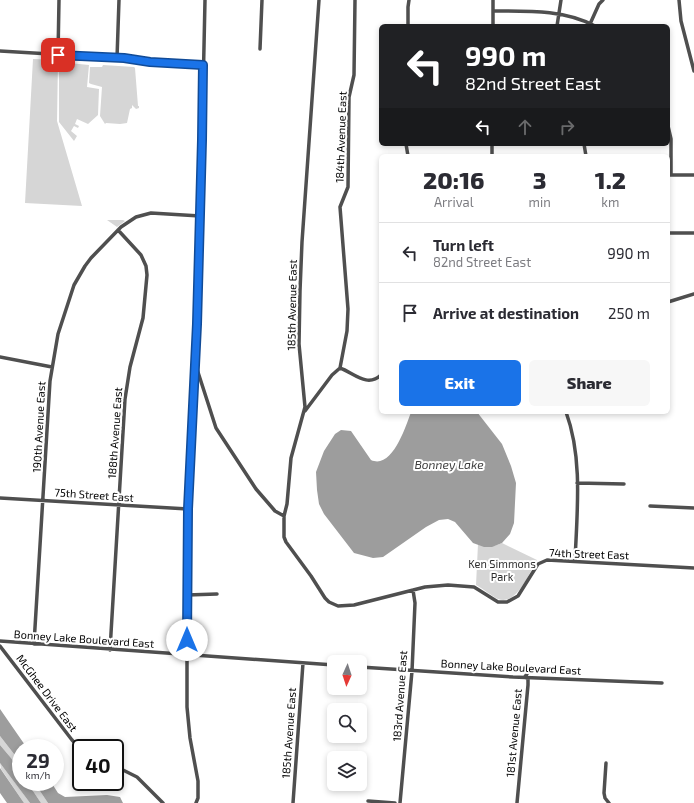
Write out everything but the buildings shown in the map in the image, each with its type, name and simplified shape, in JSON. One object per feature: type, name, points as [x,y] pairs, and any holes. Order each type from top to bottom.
[{"type":"street","points":[[58,55],[59,0]]},
{"type":"street","points":[[117,58],[119,0]]},
{"type":"street","points":[[196,803],[198,798],[198,781],[187,714],[187,595],[188,509],[200,216],[205,0]]},
{"type":"street","points":[[260,49],[262,0]]},
{"type":"street","name":"185th Avenue East","points":[[319,0],[300,291],[299,344],[305,412],[291,458],[287,504],[284,516],[284,537],[324,595]]},
{"type":"street","name":"184th Avenue East","points":[[340,368],[347,330],[348,309],[340,207],[348,187],[350,97],[354,75],[355,0]]},
{"type":"street","points":[[408,24],[409,0]]},
{"type":"street","points":[[493,0],[493,24]]},
{"type":"street","points":[[557,24],[561,0]]},
{"type":"street","points":[[493,10],[559,14],[590,24],[599,4],[603,0]]},
{"type":"street","points":[[679,0],[681,21],[694,71]]},
{"type":"street","points":[[0,51],[203,65]]},
{"type":"street","points":[[670,132],[672,139],[670,163]]},
{"type":"street","points":[[670,175],[694,175]]},
{"type":"street","name":"190th Avenue East","points":[[34,644],[52,367],[58,334],[78,277],[91,258],[118,230],[136,217],[151,213],[200,216]]},
{"type":"street","name":"188th Avenue East","points":[[110,650],[126,388],[143,318],[147,275],[146,266],[141,255],[118,230]]},
{"type":"street","points":[[670,233],[694,233]]},
{"type":"street","points":[[670,301],[694,294]]},
{"type":"street","points":[[0,357],[52,367]]},
{"type":"street","points":[[195,364],[216,428],[256,489],[275,511],[284,516]]},
{"type":"street","points":[[305,412],[332,375],[340,368],[366,380],[373,380],[379,376]]},
{"type":"street","points":[[567,414],[574,437],[577,464],[575,561]]},
{"type":"street","points":[[577,482],[624,484]]},
{"type":"street","name":"75th Street East","points":[[0,498],[188,509]]},
{"type":"street","points":[[650,506],[694,508]]},
{"type":"street","name":"74th Street East","points":[[324,595],[332,604],[346,606],[412,590],[438,586],[469,586],[482,590],[498,602],[507,602],[518,596],[536,568],[542,562],[551,559],[694,568]]},
{"type":"street","name":"183rd Avenue East","points":[[400,803],[412,671],[414,604],[412,590]]},
{"type":"street","points":[[187,595],[217,594]]},
{"type":"street","name":"Bonney Lake Boulevard East","points":[[0,641],[327,665]]},
{"type":"street","name":"McGhee Drive East","points":[[0,646],[72,740]]},
{"type":"street","name":"185th Avenue East","points":[[293,803],[303,663]]},
{"type":"street","name":"181st Avenue East","points":[[517,803],[528,685],[528,680],[525,677],[531,667]]},
{"type":"street","name":"Bonney Lake Boulevard East","points":[[367,668],[662,683]]},
{"type":"street","points":[[606,763],[604,793],[605,798],[610,803]]},
{"type":"street","points":[[124,771],[136,777],[163,803]]},
{"type":"street","points":[[368,800],[395,803]]},
{"type":"green space","points":[[33,59],[58,60],[57,121],[82,206],[25,203]]},
{"type":"green space","points":[[59,62],[89,65],[87,87],[99,89],[98,115],[88,124],[77,119],[75,124],[79,126],[78,128],[74,126],[71,131],[77,136],[74,141],[59,122]]},
{"type":"green space","points":[[103,65],[135,68],[139,108],[136,109],[132,105],[127,123],[105,124],[100,116],[102,87],[89,83],[90,67],[102,67]]},
{"type":"green space","points":[[107,220],[123,220],[125,221],[117,227]]},
{"type":"green space","name":"Ken Simmons Park","points":[[502,543],[537,560],[522,587],[511,598],[505,600],[495,598],[476,585],[478,544],[490,546]]},
{"type":"green space","points":[[0,736],[12,751],[12,760],[11,758],[0,745]]},
{"type":"green space","points":[[0,763],[12,779],[12,785],[1,769]]},
{"type":"green space","points":[[16,791],[21,791],[30,803],[24,803]]},
{"type":"green space","points":[[33,791],[40,791],[48,803],[41,803]]},
{"type":"water","name":"Bonney Lake","points":[[410,414],[479,414],[502,444],[516,483],[514,523],[510,534],[502,543],[492,547],[484,547],[473,543],[455,522],[448,519],[439,520],[426,527],[383,557],[373,558],[354,553],[324,514],[319,504],[316,472],[324,451],[335,434],[341,430],[351,431],[371,460],[379,461],[385,459],[392,453],[406,427]]},
{"type":"water","points":[[0,709],[21,739],[12,739],[12,751],[0,736]]},
{"type":"water","points":[[0,745],[12,760],[12,779],[0,763]]},
{"type":"water","points":[[0,768],[12,786],[12,791],[16,791],[24,803],[7,803],[0,793]]},
{"type":"water","points":[[21,791],[33,791],[41,803],[30,803]]},
{"type":"water","points":[[40,791],[57,791],[65,797],[107,795],[120,797],[123,803],[48,803]]},
{"type":"route","points":[[58,55],[124,58],[143,62],[203,65],[197,324],[187,530],[187,640]]}]
